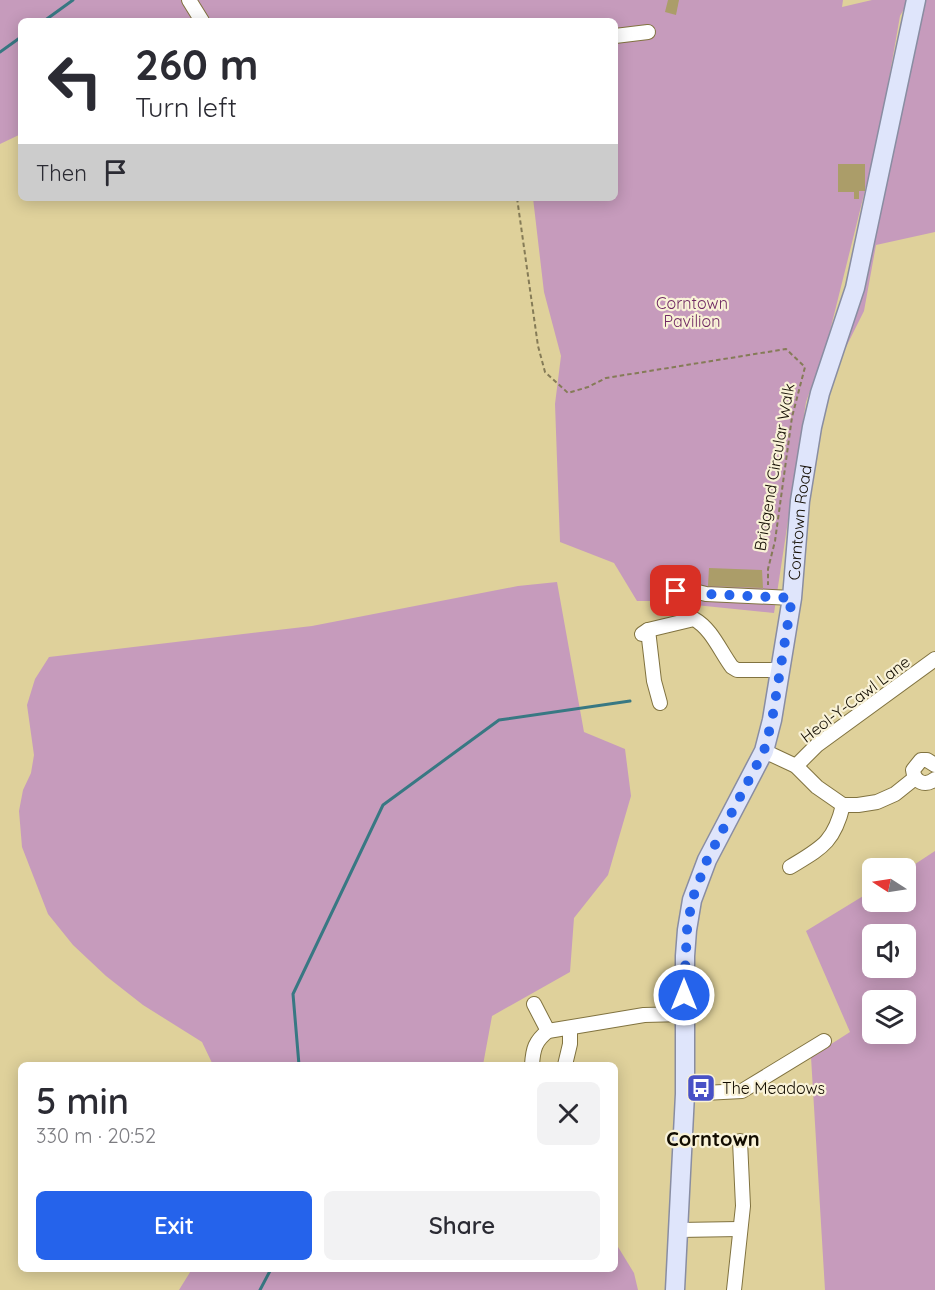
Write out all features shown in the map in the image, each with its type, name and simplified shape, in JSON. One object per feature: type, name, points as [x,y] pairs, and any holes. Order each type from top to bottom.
[{"type":"main road","name":"Corntown Road","points":[[675,1290],[685,1094],[685,956],[692,900],[707,860],[764,751],[772,720],[792,598],[800,501],[812,427],[820,393],[855,288],[916,0]]},
{"type":"street","points":[[189,0],[200,18]]},
{"type":"street","points":[[618,36],[648,32]]},
{"type":"street","points":[[676,591],[690,590],[706,594],[792,598]]},
{"type":"street","points":[[660,703],[645,632],[694,620],[702,623],[732,667],[737,670],[780,670]]},
{"type":"street","name":"Heol-Y-Cawl Lane","points":[[796,766],[817,745],[935,659]]},
{"type":"street","points":[[764,751],[796,766],[817,787],[843,805],[877,802],[895,794],[915,778]]},
{"type":"street","points":[[915,778],[915,766],[921,760],[932,759]]},
{"type":"street","points":[[915,778],[921,783],[935,779]]},
{"type":"street","points":[[790,867],[818,850],[830,839],[838,824],[843,805]]},
{"type":"street","points":[[534,1005],[548,1031]]},
{"type":"street","points":[[532,1062],[532,1051],[538,1039],[548,1031],[644,1015],[684,1014]]},
{"type":"street","points":[[565,1062],[570,1044],[570,1028]]},
{"type":"street","points":[[685,1094],[742,1091],[824,1041]]},
{"type":"street","points":[[734,1290],[743,1206],[740,1141]]},
{"type":"street","points":[[679,1230],[739,1229]]},
{"type":"path","name":"Bridgend Circular Walk","points":[[517,201],[538,346],[545,372],[568,393],[606,378],[786,349],[805,366],[792,417],[776,541],[768,569],[769,597]]},
{"type":"green space","name":"Corntown Pavilion","points":[[0,0],[843,0],[842,7],[872,0],[909,0],[900,16],[880,130],[827,343],[806,402],[774,613],[637,601],[614,563],[560,542],[555,404],[561,356],[544,292],[533,201],[618,201],[618,18],[18,18],[18,135],[0,144]]},
{"type":"green space","points":[[920,0],[935,0],[935,232],[876,245],[864,311],[842,355]]},
{"type":"green space","points":[[557,582],[584,732],[625,749],[631,796],[608,875],[574,918],[570,972],[492,1016],[484,1062],[212,1062],[202,1042],[143,1005],[106,976],[73,945],[48,914],[22,847],[19,811],[34,755],[27,705],[35,679],[49,657],[312,626],[518,586]]},
{"type":"green space","points":[[935,851],[935,1290],[825,1290],[811,1057],[850,1032],[806,931],[862,897],[862,912],[916,912],[916,863]]},
{"type":"green space","points":[[618,1247],[634,1273],[638,1290],[179,1290],[190,1272],[618,1272]]},
{"type":"building","points":[[668,0],[679,0],[676,15],[665,12]]},
{"type":"building","points":[[838,164],[865,164],[865,191],[859,191],[859,199],[854,199],[854,192],[838,192]]},
{"type":"building","points":[[709,568],[762,570],[763,588],[708,586]]},
{"type":"waterway","points":[[48,18],[73,0]]},
{"type":"waterway","points":[[0,52],[18,39]]},
{"type":"waterway","points":[[299,1062],[293,994],[383,805],[499,720],[630,701]]},
{"type":"waterway","points":[[260,1290],[269,1272]]},
{"type":"place","name":"The Meadows","points":[[701,1088]]},
{"type":"district","name":"Corntown","points":[[713,1139]]},
{"type":"route","points":[[676,591],[690,590],[706,594],[792,598],[772,720],[764,751],[707,860],[692,900],[687,930],[684,995]]}]
